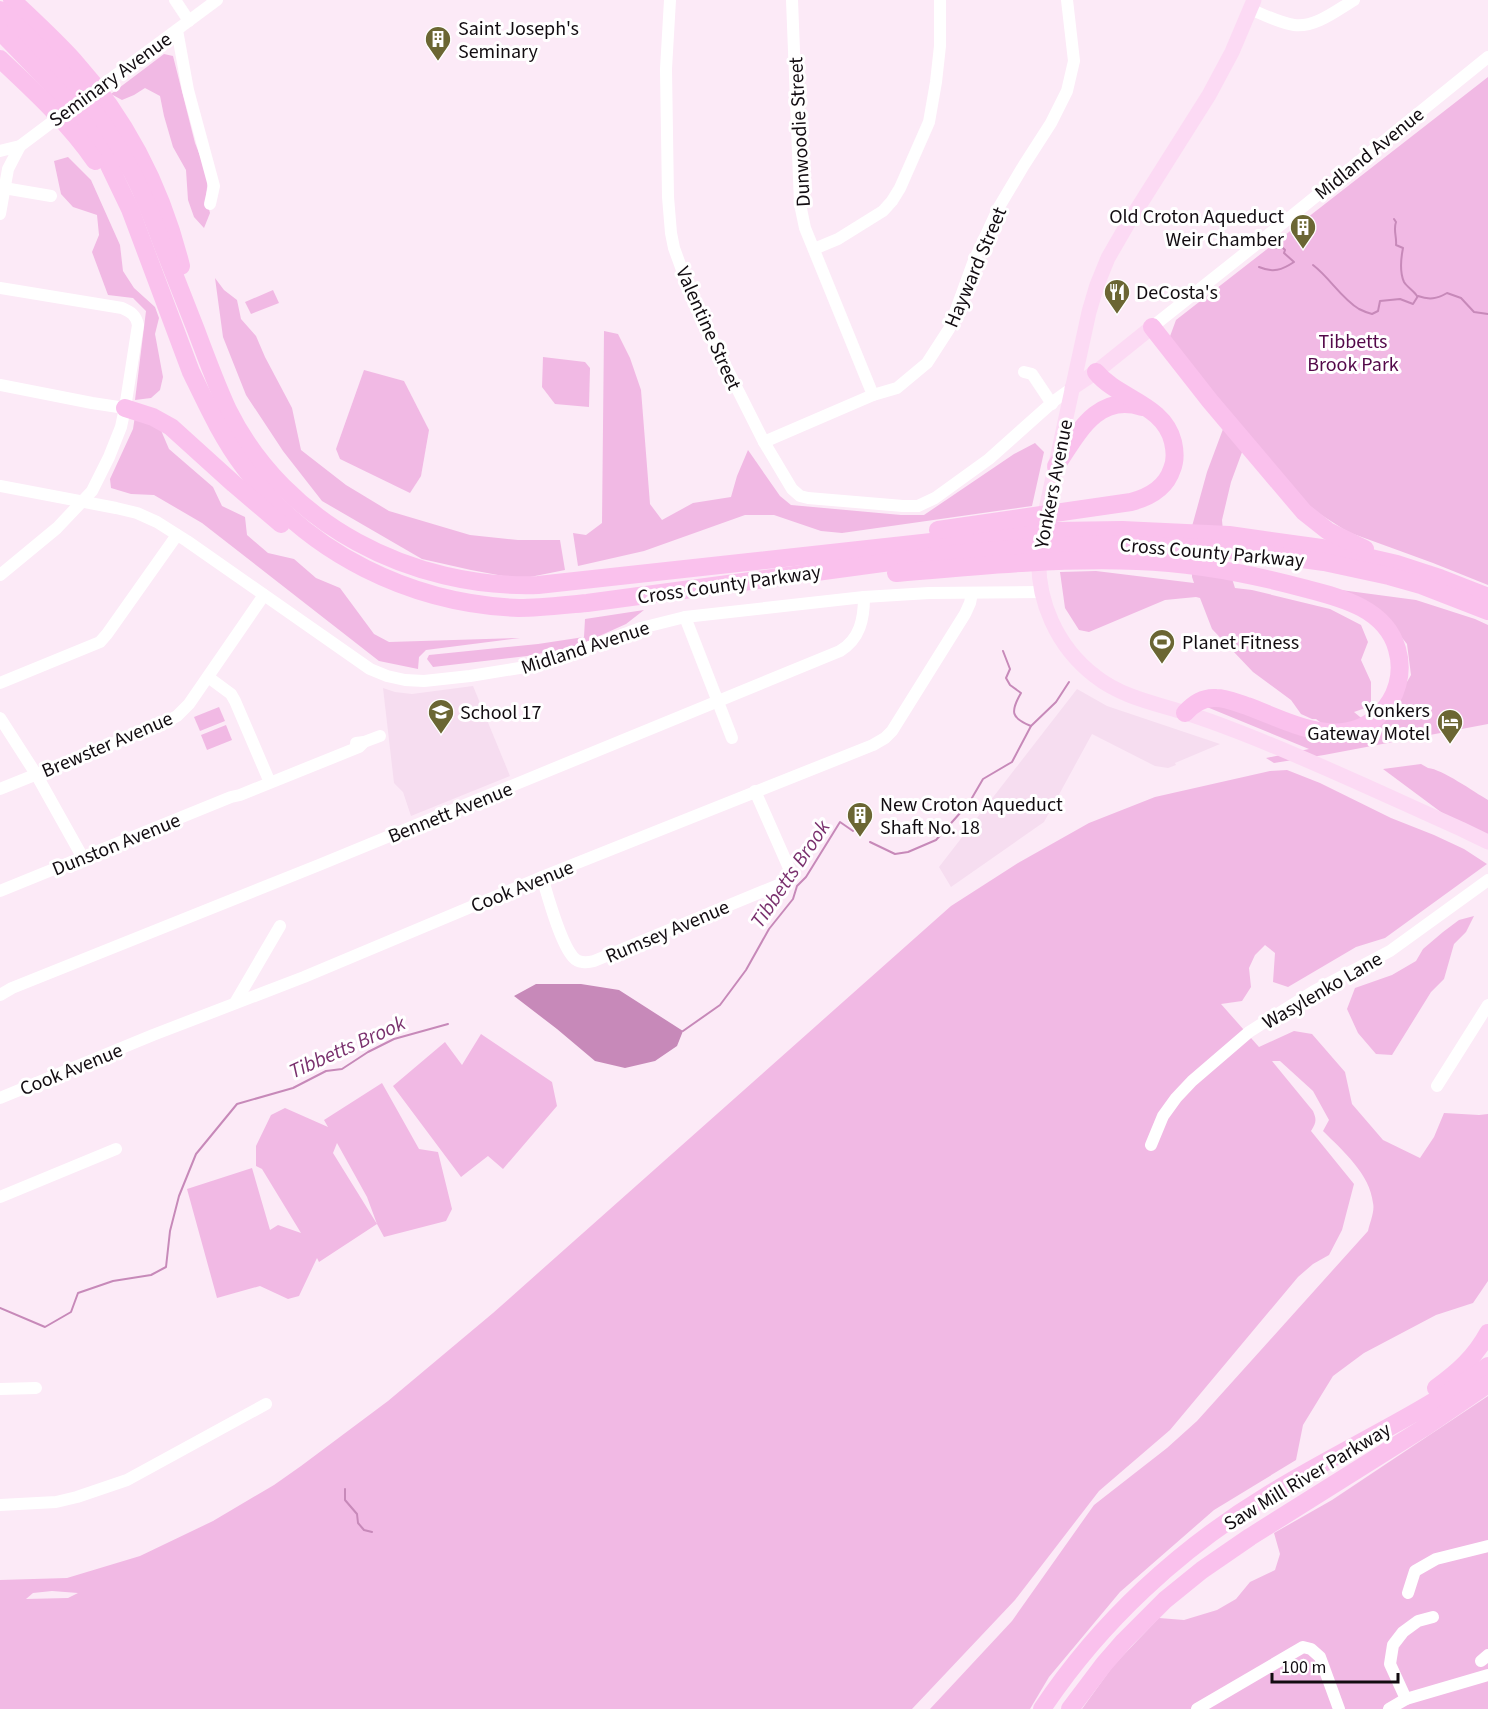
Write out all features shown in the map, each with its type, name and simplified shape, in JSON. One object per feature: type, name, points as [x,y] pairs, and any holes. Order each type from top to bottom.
[{"type":"highway","points":[[12,0],[84,72],[117,116],[137,148],[151,176],[173,234],[198,335]]},
{"type":"highway","points":[[0,10],[70,80],[95,111],[116,143],[148,206],[198,335]]},
{"type":"highway","points":[[0,31],[63,96],[87,128],[119,185],[145,250]]},
{"type":"highway","points":[[0,59],[48,106],[92,157],[109,183],[145,250]]},
{"type":"highway","name":"Cross County Parkway","points":[[145,250],[191,372],[219,429],[239,460],[263,490],[297,523],[328,546],[373,572],[416,590],[449,599],[492,606],[521,608],[587,603],[771,579],[834,578],[1018,540]]},
{"type":"highway","points":[[1152,327],[1210,401],[1304,512],[1328,531],[1397,564]]},
{"type":"highway","name":"Cross County Parkway","points":[[198,335],[232,417],[276,480],[302,505],[333,529],[371,550],[418,569],[448,577],[477,583],[530,586],[810,556],[1018,540],[1066,546],[1109,544],[1192,546],[1299,558],[1413,582],[1488,611]]},
{"type":"highway","points":[[1018,540],[1084,508],[1140,500],[1158,491],[1174,466],[1174,444],[1166,425],[1152,412],[1106,382],[1096,372]]},
{"type":"highway","points":[[1056,466],[1084,424],[1100,410],[1112,405],[1125,404],[1139,406],[1152,412]]},
{"type":"highway","points":[[125,408],[153,417],[179,433],[271,516],[321,553],[344,564],[373,572]]},
{"type":"highway","name":"Cross County Parkway","points":[[1066,546],[1160,531],[1246,537],[1321,547],[1397,564],[1447,580],[1488,597]]},
{"type":"highway","points":[[1018,540],[1066,546],[1139,561],[1234,572],[1292,585],[1339,599],[1368,611],[1383,624],[1397,647],[1400,673],[1392,699],[1372,721],[1354,730],[1338,733],[1320,731],[1218,698],[1198,702],[1185,713]]},
{"type":"highway","points":[[1375,1435],[1460,1370],[1479,1349],[1488,1333]]},
{"type":"highway","name":"Saw Mill River Parkway","points":[[1042,1709],[1068,1673],[1127,1605],[1171,1565],[1219,1528],[1268,1495],[1443,1396],[1488,1366]]},
{"type":"highway","name":"Saw Mill River Parkway","points":[[1070,1709],[1124,1641],[1165,1600],[1196,1574],[1488,1384]]},
{"type":"main road","name":"Yonkers Avenue","points":[[1252,5],[1232,52],[1209,95],[1127,225],[1108,258],[1097,285],[1089,312],[1039,544],[1041,592],[1050,618],[1074,657],[1109,686],[1249,736],[1461,828],[1488,842]]},
{"type":"main road","name":"Midland Avenue","points":[[1072,388],[1096,372],[1152,327]]},
{"type":"street","points":[[174,0],[189,21]]},
{"type":"street","name":"Seminary Avenue","points":[[0,151],[20,146],[217,0]]},
{"type":"street","name":"Valentine Street","points":[[670,0],[666,69],[668,197],[674,248],[694,303],[764,442],[787,483],[800,496]]},
{"type":"street","name":"Dunwoodie Street","points":[[792,0],[800,204],[805,228],[873,395]]},
{"type":"street","points":[[814,249],[838,239],[883,211],[900,188],[928,122],[940,46],[940,0]]},
{"type":"street","name":"Hayward Street","points":[[764,442],[873,395],[897,388],[927,363],[942,342],[960,302],[973,263],[999,207],[1067,91],[1074,61],[1067,0]]},
{"type":"street","points":[[1252,5],[1293,25],[1302,25],[1323,18],[1354,0]]},
{"type":"street","points":[[177,30],[188,90],[214,186],[210,204]]},
{"type":"street","name":"Midland Avenue","points":[[1152,327],[1488,57]]},
{"type":"street","points":[[0,214],[8,169],[20,146]]},
{"type":"street","points":[[4,188],[51,196]]},
{"type":"street","points":[[0,288],[122,308],[132,313],[138,326],[118,438],[92,491],[52,532],[0,575]]},
{"type":"street","points":[[1024,372],[1032,374],[1052,404]]},
{"type":"street","points":[[0,385],[125,408]]},
{"type":"street","name":"Midland Avenue","points":[[800,496],[918,506],[935,498],[989,459],[1072,388]]},
{"type":"street","name":"Midland Avenue","points":[[0,486],[138,513],[157,522],[370,669],[405,680],[424,681],[470,676],[538,665],[641,628],[685,617],[906,594],[1041,592]]},
{"type":"street","points":[[0,683],[99,642],[177,535]]},
{"type":"street","name":"Cook Avenue","points":[[0,1098],[873,745],[892,731],[965,614],[972,593]]},
{"type":"street","name":"Brewster Avenue","points":[[0,789],[177,716],[189,704],[264,595]]},
{"type":"street","name":"Bennett Avenue","points":[[0,994],[845,649],[860,630],[864,597]]},
{"type":"street","points":[[685,617],[732,738]]},
{"type":"street","points":[[208,677],[231,694],[268,778]]},
{"type":"street","points":[[0,718],[36,774],[83,858]]},
{"type":"street","name":"Dunston Avenue","points":[[0,891],[231,796],[268,778],[358,742],[380,736]]},
{"type":"street","name":"Dunston Avenue","points":[[231,796],[240,795],[359,747],[364,742]]},
{"type":"street","name":"Rumsey Avenue","points":[[542,877],[566,945],[573,958],[588,963],[783,883],[789,872],[755,791]]},
{"type":"street","name":"Wasylenko Lane","points":[[1151,1145],[1163,1116],[1176,1098],[1192,1081],[1249,1032],[1314,991],[1390,951],[1488,880]]},
{"type":"street","points":[[235,1003],[280,926]]},
{"type":"street","points":[[1437,1086],[1488,1005]]},
{"type":"street","points":[[0,1197],[116,1149]]},
{"type":"street","points":[[0,1389],[36,1388]]},
{"type":"street","points":[[0,1505],[67,1499],[127,1480],[266,1404]]},
{"type":"street","points":[[1408,1593],[1415,1571],[1436,1559],[1485,1549]]},
{"type":"street","points":[[1406,1699],[1390,1665],[1394,1645],[1403,1632],[1418,1622],[1433,1617]]},
{"type":"street","points":[[1197,1709],[1303,1647],[1311,1649],[1320,1657],[1339,1709]]},
{"type":"street","points":[[1389,1709],[1406,1699],[1488,1675]]},
{"type":"shaded area","name":"School 17","points":[[473,686],[510,776],[411,816],[403,792],[394,783],[383,688],[412,694]]},
{"type":"shaded area","points":[[1077,689],[1107,706],[1220,744],[1168,768],[1155,766],[1092,734],[1044,822],[951,887],[939,867]]},
{"type":"shaded area","points":[[536,984],[581,984],[619,990],[683,1031],[677,1046],[655,1061],[625,1068],[595,1061],[514,996]]},
{"type":"green space","points":[[164,54],[173,56],[195,143],[208,176],[206,198],[210,213],[204,228],[194,217],[188,200],[186,170],[173,147],[160,96],[145,88],[122,100],[111,94]]},
{"type":"green space","name":"Tibbetts Brook Park","points":[[1488,77],[1488,585],[1348,532],[1312,509],[1248,436],[1231,482],[1222,520],[1225,557],[1235,588],[1330,609],[1361,625],[1368,642],[1361,660],[1371,682],[1371,706],[1354,712],[1371,726],[1390,711],[1411,675],[1407,644],[1379,609],[1341,590],[1416,600],[1488,625],[1488,724],[1274,763],[1266,758],[1309,749],[1202,705],[1212,701],[1337,735],[1316,719],[1301,714],[1291,700],[1253,672],[1212,629],[1200,598],[1165,600],[1089,632],[1079,630],[1065,608],[1060,572],[1096,571],[1194,583],[1191,530],[1207,472],[1229,413],[1169,339],[1176,320]]},
{"type":"green space","points":[[68,157],[91,180],[120,245],[123,271],[134,288],[155,307],[159,318],[155,334],[163,377],[160,390],[151,398],[135,400],[146,311],[133,298],[108,295],[92,252],[99,235],[97,215],[73,207],[61,194],[54,161]]},
{"type":"green space","points":[[215,278],[224,290],[237,300],[241,319],[256,336],[292,408],[301,450],[346,485],[389,511],[470,535],[518,540],[560,540],[565,570],[520,579],[422,559],[322,501],[283,451],[246,395],[223,337]]},
{"type":"green space","points":[[273,290],[279,303],[251,314],[245,302]]},
{"type":"green space","points":[[604,331],[618,334],[630,358],[641,390],[650,504],[662,520],[693,503],[731,497],[748,450],[780,496],[791,505],[924,515],[1014,454],[1035,443],[1044,452],[1032,506],[842,533],[821,531],[774,515],[745,515],[644,551],[578,566],[573,533],[586,535],[602,523]]},
{"type":"green space","points":[[543,357],[585,362],[590,368],[589,407],[555,404],[542,387]]},
{"type":"green space","points":[[364,370],[404,381],[429,430],[421,476],[410,493],[340,459],[336,449]]},
{"type":"green space","points":[[135,416],[160,428],[169,449],[213,487],[222,506],[245,517],[247,535],[268,553],[294,559],[316,578],[340,588],[374,634],[389,642],[520,638],[426,650],[419,657],[418,669],[379,661],[202,523],[154,495],[131,494],[111,488],[110,479],[133,429]]},
{"type":"green space","points":[[644,610],[626,624],[575,647],[527,656],[433,667],[427,659],[429,655],[584,637],[585,619]]},
{"type":"green space","points":[[219,707],[225,721],[200,731],[194,717]]},
{"type":"green space","points":[[226,725],[232,740],[207,750],[201,735]]},
{"type":"green space","points":[[1421,764],[1449,776],[1488,800],[1488,847],[1383,769]]},
{"type":"green space","points":[[1287,770],[1320,783],[1391,818],[1464,849],[1487,864],[1385,938],[1356,947],[1288,987],[1273,982],[1275,953],[1265,945],[1255,955],[1249,968],[1251,987],[1242,1001],[1221,1004],[1259,1047],[1294,1031],[1312,1034],[1345,1072],[1352,1104],[1383,1140],[1420,1158],[1434,1137],[1444,1113],[1488,1114],[1488,1281],[1473,1303],[1436,1315],[1364,1353],[1333,1376],[1303,1425],[1296,1460],[1214,1510],[1120,1592],[1049,1677],[1030,1709],[930,1709],[1012,1621],[1094,1505],[1167,1448],[1197,1421],[1368,1231],[1373,1206],[1367,1182],[1354,1164],[1323,1131],[1329,1120],[1313,1091],[1280,1061],[1272,1061],[1313,1111],[1315,1121],[1311,1131],[1354,1184],[1342,1230],[1329,1255],[1313,1264],[1298,1277],[1170,1430],[1099,1491],[1015,1600],[912,1709],[0,1709],[0,1580],[67,1578],[140,1556],[213,1521],[274,1485],[388,1401],[493,1313],[951,906],[1018,863],[1089,823],[1155,797],[1270,771]],"holes":[[[52,1591],[78,1593],[68,1598],[26,1599],[33,1593]]]},
{"type":"green space","points":[[1474,916],[1466,932],[1454,944],[1444,979],[1431,992],[1392,1055],[1376,1054],[1358,1033],[1347,1009],[1355,988],[1392,975],[1416,961],[1423,949],[1443,932],[1459,920]]},
{"type":"green space","points":[[481,1034],[552,1082],[557,1106],[503,1169],[488,1156],[461,1177],[393,1086],[445,1042],[462,1065]]},
{"type":"green space","points":[[382,1083],[419,1149],[438,1152],[452,1209],[446,1221],[384,1237],[377,1224],[319,1262],[317,1258],[299,1296],[288,1299],[260,1286],[217,1298],[187,1189],[252,1168],[270,1230],[278,1225],[301,1233],[262,1169],[256,1166],[256,1146],[271,1115],[285,1108],[328,1127],[324,1120]],"holes":[[[337,1143],[367,1197],[377,1224],[333,1153]]]},
{"type":"green space","points":[[1488,1396],[1488,1709],[1082,1709],[1113,1666],[1159,1618],[1184,1620],[1217,1610],[1236,1599],[1250,1582],[1275,1570],[1280,1554],[1274,1533],[1332,1500]]},
{"type":"waterway","points":[[1394,219],[1396,245],[1403,248],[1401,265],[1403,278],[1405,284],[1417,296]]},
{"type":"waterway","points":[[1259,267],[1277,270],[1294,262],[1284,253],[1283,248],[1276,248]]},
{"type":"waterway","points":[[1313,265],[1341,294],[1359,309],[1370,314],[1378,311],[1380,301],[1400,299],[1413,304],[1418,296],[1433,298],[1447,293],[1461,298],[1474,312],[1488,314]]},
{"type":"waterway","points":[[1003,651],[1010,669],[1006,678],[1010,685],[1021,693],[1015,705],[1014,714],[1019,720],[1031,726]]},
{"type":"waterway","name":"Tibbetts Brook","points":[[870,842],[895,854],[908,852],[936,840],[969,803],[983,779],[1012,762],[1031,726],[1056,702],[1069,682]]},
{"type":"waterway","name":"Tibbetts Brook","points":[[683,1031],[720,1005],[746,970],[769,929],[793,899],[797,886],[806,877],[840,822],[853,831]]},
{"type":"waterway","name":"Tibbetts Brook","points":[[0,1308],[45,1327],[71,1312],[78,1293],[113,1281],[151,1275],[166,1267],[170,1231],[179,1196],[196,1154],[237,1104],[293,1088],[326,1071],[342,1069],[394,1039],[448,1024]]},
{"type":"waterway","points":[[345,1489],[345,1500],[357,1514],[358,1523],[364,1530],[372,1532]]},
{"type":"place","name":"Saint Joseph's Seminary","points":[[438,62]]},
{"type":"place","name":"Old Croton Aqueduct Weir Chamber","points":[[1303,250]]},
{"type":"place","name":"DeCosta's","points":[[1117,315]]},
{"type":"place","name":"Planet Fitness","points":[[1162,665]]},
{"type":"place","name":"School 17","points":[[441,735]]},
{"type":"place","name":"Yonkers Gateway Motel","points":[[1450,745]]},
{"type":"place","name":"New Croton Aqueduct Shaft No. 18","points":[[860,838]]}]
